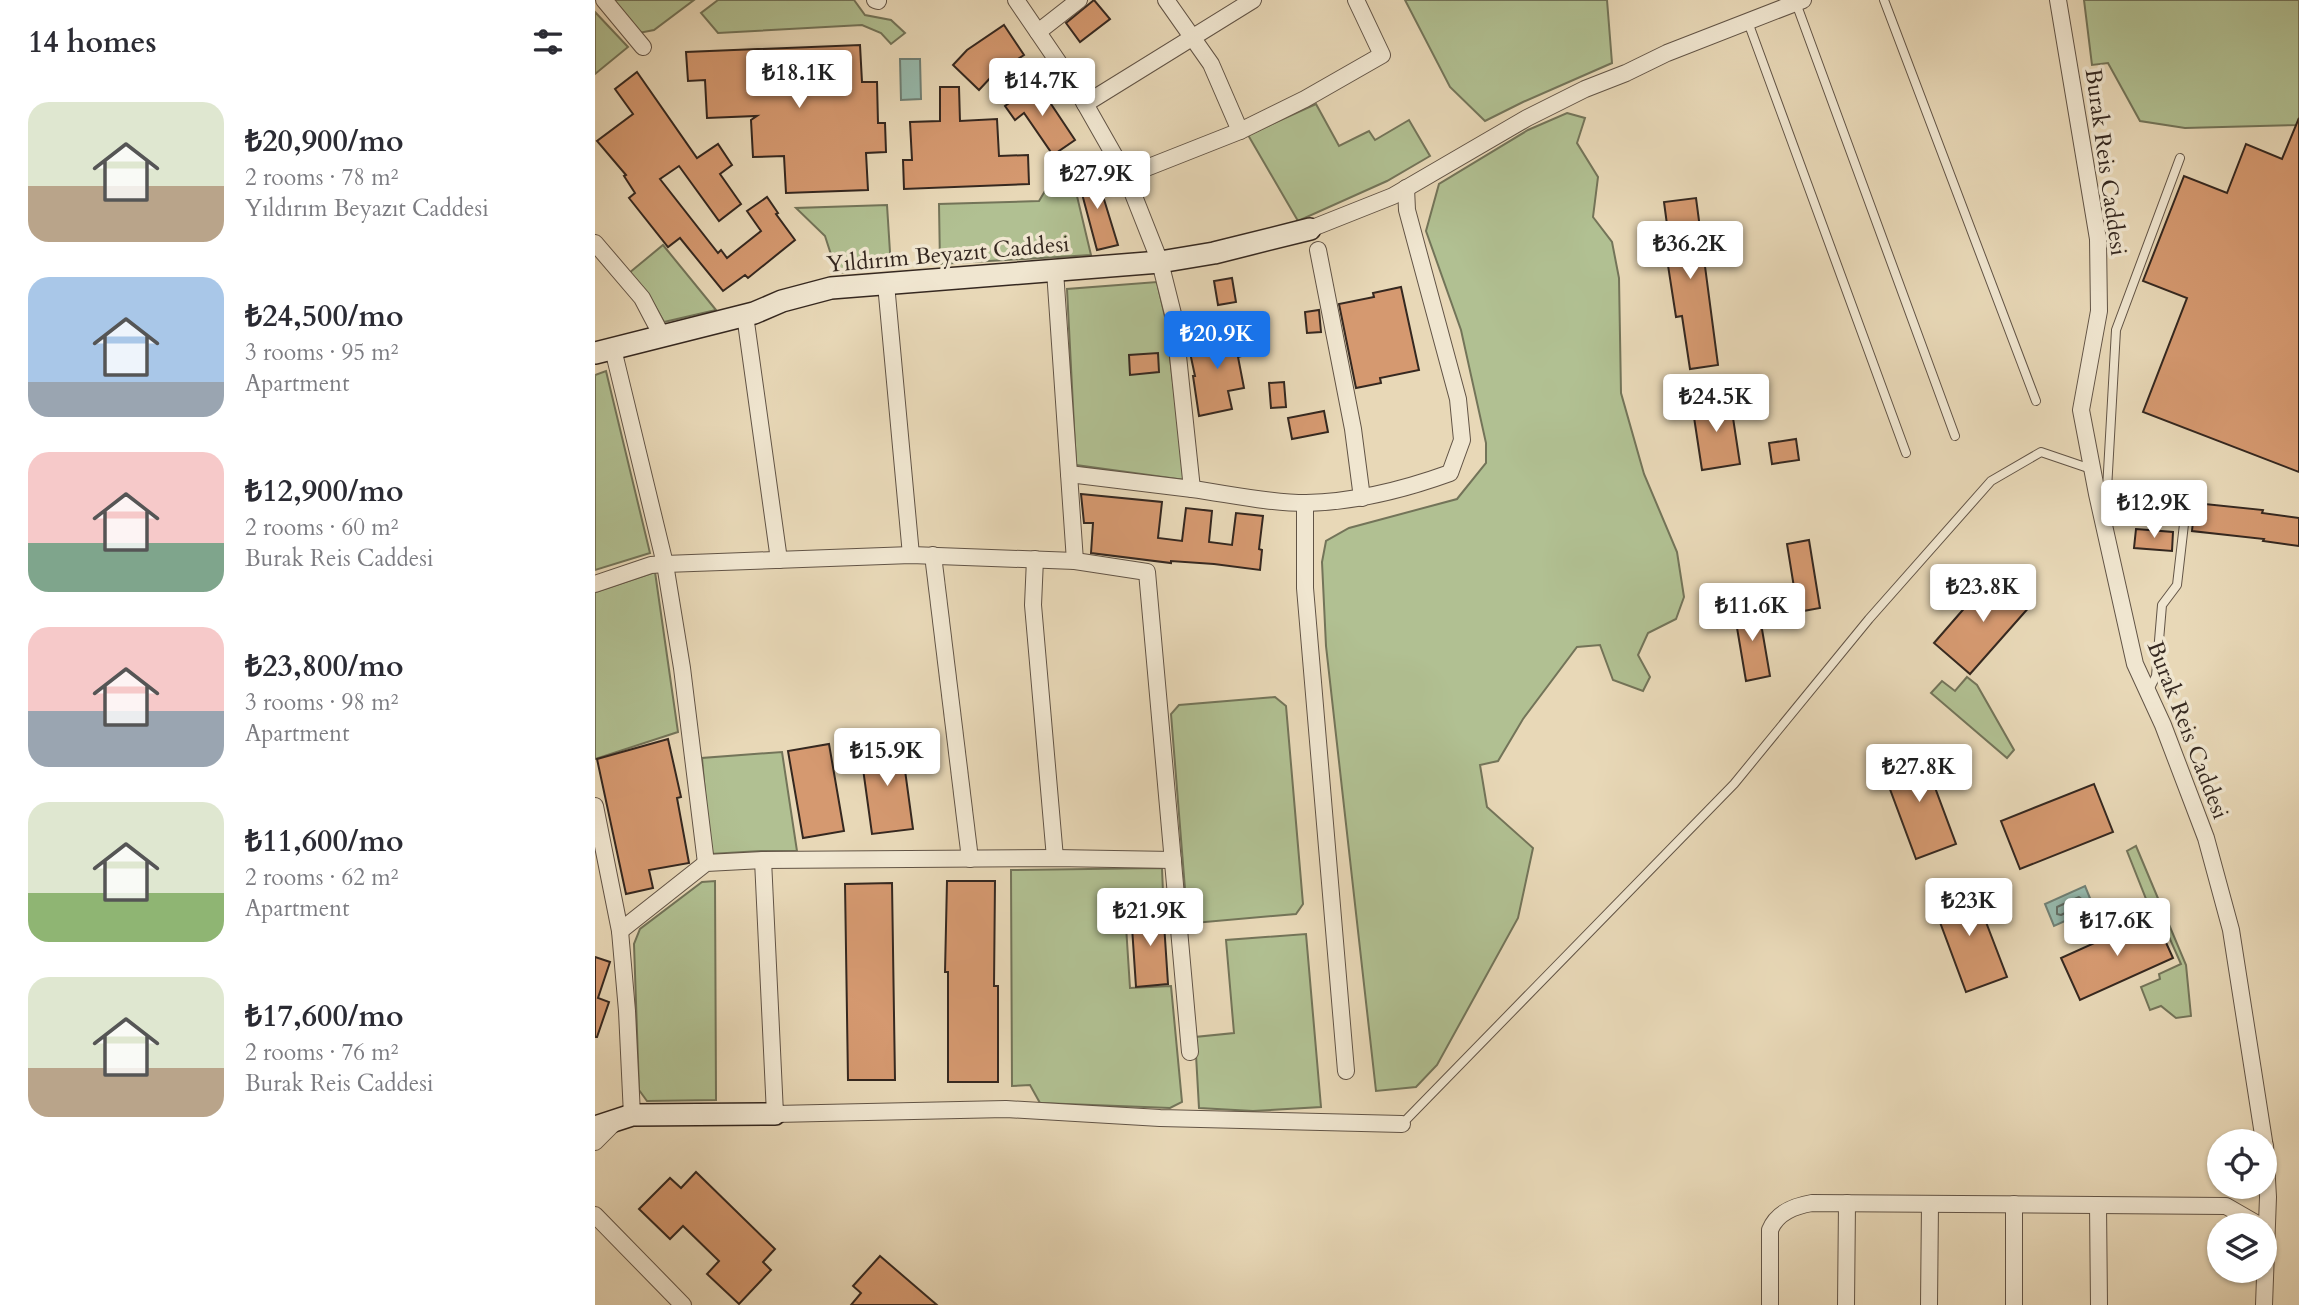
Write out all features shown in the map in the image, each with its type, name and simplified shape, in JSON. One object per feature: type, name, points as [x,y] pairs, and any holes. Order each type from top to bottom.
[{"type":"street","points":[[604,0],[643,47]]},
{"type":"street","points":[[1016,0],[1085,104],[1126,176],[1160,262],[1174,318],[1192,489]]},
{"type":"street","points":[[1038,32],[1079,0]]},
{"type":"street","points":[[1166,0],[1211,64],[1240,131]]},
{"type":"street","points":[[1085,104],[1253,0]]},
{"type":"street","points":[[1126,176],[1240,131],[1305,99],[1382,55],[1356,0]]},
{"type":"street","name":"Burak Reis Caddesi","points":[[2058,1],[2098,239],[2099,311],[2081,410],[2135,664],[2206,838],[2231,930],[2262,1129]]},
{"type":"street","points":[[1310,229],[1406,188],[1527,118],[1585,89],[1626,73],[1667,52],[1800,2]]},
{"type":"street","points":[[1069,474],[1305,503],[1361,498],[1450,474],[1462,440],[1458,399],[1407,210],[1406,188]]},
{"type":"street","name":"Yıldırım Beyazıt Caddesi","points":[[604,351],[745,315],[782,301],[831,288],[1160,262],[1214,253],[1310,229]]},
{"type":"street","points":[[595,243],[642,298],[662,336]]},
{"type":"street","points":[[1318,250],[1353,429],[1361,498]]},
{"type":"street","points":[[1055,271],[1075,561]]},
{"type":"street","points":[[886,284],[911,555]]},
{"type":"street","points":[[745,315],[779,560]]},
{"type":"street","points":[[604,351],[665,564],[682,668],[706,863]]},
{"type":"street","points":[[1305,503],[1305,588],[1346,1071]]},
{"type":"street","points":[[595,584],[651,565],[911,555],[1075,561],[1147,572],[1190,1052]]},
{"type":"street","points":[[933,555],[970,859]]},
{"type":"street","points":[[1035,559],[1033,605],[1055,858]]},
{"type":"street","points":[[595,806],[620,931],[627,1011],[625,1117],[595,1142]]},
{"type":"street","points":[[620,931],[706,863],[763,860],[1055,858],[1173,860]]},
{"type":"street","points":[[763,860],[775,1114]]},
{"type":"street","points":[[595,1126],[625,1117],[1006,1110],[1160,1118],[1402,1125]]},
{"type":"street","points":[[1770,1305],[1770,1230],[1773,1221],[1793,1206],[1847,1203],[2226,1206],[2238,1213]]},
{"type":"street","points":[[1846,1305],[1847,1203]]},
{"type":"street","points":[[1929,1305],[1930,1204]]},
{"type":"street","points":[[2014,1205],[2014,1305]]},
{"type":"street","points":[[2098,1205],[2099,1305]]},
{"type":"street","points":[[595,1215],[674,1301]]},
{"type":"street","name":"Burak Reis Caddesi","points":[[2264,1283],[2264,1305]]},
{"type":"lane","points":[[1884,0],[2036,401]]},
{"type":"lane","points":[[1800,2],[1955,436]]},
{"type":"lane","points":[[1748,22],[1906,453]]},
{"type":"lane","points":[[2105,528],[2116,330],[2180,158]]},
{"type":"lane","points":[[1402,1125],[1734,784],[1869,619],[1991,481],[2041,452],[2092,470]]},
{"type":"lane","points":[[2148,692],[2156,676],[2162,605],[2177,585],[2187,498]]},
{"type":"green space","points":[[613,0],[694,0],[654,30],[639,33]]},
{"type":"green space","points":[[718,0],[854,0],[865,15],[891,20],[905,33],[891,44],[881,33],[862,25],[718,33],[701,13]]},
{"type":"green space","points":[[1405,0],[1607,0],[1612,63],[1485,121],[1450,87]]},
{"type":"green space","points":[[2084,0],[2299,0],[2299,125],[2185,128],[2140,121],[2108,63],[2092,65]]},
{"type":"green space","points":[[595,12],[628,47],[595,74]]},
{"type":"green space","points":[[1316,104],[1339,146],[1369,131],[1375,140],[1409,120],[1430,156],[1387,181],[1298,221],[1248,135]]},
{"type":"green space","points":[[1567,113],[1585,118],[1577,143],[1598,177],[1593,217],[1612,242],[1619,278],[1621,393],[1644,474],[1677,552],[1684,597],[1676,619],[1648,633],[1638,655],[1650,677],[1643,691],[1613,680],[1600,645],[1577,647],[1523,719],[1498,761],[1480,765],[1487,807],[1533,848],[1518,918],[1437,1065],[1416,1087],[1376,1091],[1326,646],[1322,562],[1326,541],[1349,528],[1457,499],[1486,463],[1486,443],[1461,330],[1426,231],[1439,184],[1528,130]]},
{"type":"green space","points":[[1060,166],[1072,175],[1091,255],[940,264],[939,204],[1039,201]]},
{"type":"green space","points":[[887,205],[891,268],[837,273],[825,236],[796,208]]},
{"type":"green space","points":[[663,245],[716,310],[664,322],[647,292],[629,273]]},
{"type":"green space","points":[[1157,282],[1165,317],[1185,480],[1076,465],[1067,289]]},
{"type":"green space","points":[[606,371],[650,553],[595,570],[595,375]]},
{"type":"green space","points":[[655,572],[678,732],[595,759],[595,592]]},
{"type":"green space","points":[[1967,677],[1977,685],[2014,750],[2007,758],[1931,693],[1942,681],[1955,691]]},
{"type":"green space","points":[[1275,697],[1286,706],[1303,904],[1296,914],[1194,923],[1187,914],[1171,714],[1179,705]]},
{"type":"green space","points":[[782,752],[797,851],[710,854],[702,758]]},
{"type":"green space","points":[[2136,846],[2186,965],[2191,1016],[2176,1018],[2161,1006],[2150,1010],[2141,987],[2160,979],[2159,974],[2181,964],[2159,914],[2134,924],[2129,912],[2148,904],[2127,851]]},
{"type":"green space","points":[[1162,868],[1163,893],[1124,895],[1130,988],[1171,986],[1182,1102],[1170,1108],[1040,1103],[1030,1085],[1012,1086],[1011,870]]},
{"type":"green space","points":[[715,881],[716,1100],[647,1101],[639,1090],[634,944],[640,929],[702,882]]},
{"type":"green space","points":[[1306,934],[1321,1107],[1253,1111],[1199,1108],[1195,1037],[1234,1033],[1226,940]]},
{"type":"water","points":[[900,59],[920,59],[921,99],[901,100]]},
{"type":"water","points":[[2085,886],[2094,908],[2054,926],[2045,904]]},
{"type":"building","points":[[1094,0],[1110,19],[1080,42],[1066,23]]},
{"type":"building","points":[[1004,25],[1024,55],[992,76],[979,90],[953,65],[967,50]]},
{"type":"building","points":[[860,45],[862,82],[877,82],[878,123],[885,123],[886,152],[866,153],[868,190],[786,193],[784,156],[753,157],[751,120],[757,116],[707,118],[705,80],[688,81],[686,52]]},
{"type":"building","points":[[637,72],[697,158],[718,144],[732,165],[720,174],[741,204],[719,221],[679,166],[660,179],[718,253],[721,250],[727,258],[761,231],[747,211],[767,197],[795,240],[748,278],[745,275],[723,291],[680,238],[668,247],[629,198],[635,193],[624,176],[626,175],[597,141],[633,114],[615,89]]},
{"type":"building","points":[[1037,83],[1075,140],[1053,155],[1024,113],[1015,120],[1005,106]]},
{"type":"building","points":[[940,87],[959,87],[960,121],[997,119],[999,156],[1028,155],[1029,184],[904,189],[903,160],[912,160],[910,122],[940,121]]},
{"type":"building","points":[[2299,118],[2299,472],[2143,412],[2187,298],[2143,281],[2184,176],[2227,193],[2246,144],[2282,159]]},
{"type":"building","points":[[1095,170],[1118,245],[1097,250],[1077,175]]},
{"type":"building","points":[[1696,198],[1718,365],[1690,369],[1682,316],[1676,317],[1663,233],[1668,232],[1664,202]]},
{"type":"building","points":[[1232,278],[1236,302],[1218,305],[1214,281]]},
{"type":"building","points":[[1401,287],[1419,370],[1380,378],[1381,383],[1356,388],[1339,304],[1374,297],[1373,293]]},
{"type":"building","points":[[1319,310],[1321,332],[1307,333],[1305,312]]},
{"type":"building","points":[[1240,332],[1245,355],[1238,357],[1244,388],[1228,391],[1232,409],[1199,416],[1188,343]]},
{"type":"building","points":[[1158,353],[1159,372],[1130,375],[1129,355]]},
{"type":"building","points":[[1284,382],[1286,407],[1271,408],[1269,383]]},
{"type":"building","points":[[1730,398],[1740,464],[1702,470],[1692,404]]},
{"type":"building","points":[[1324,411],[1328,432],[1292,439],[1288,418]]},
{"type":"building","points":[[1796,439],[1799,460],[1772,464],[1769,443]]},
{"type":"building","points":[[1081,494],[1162,502],[1158,538],[1182,541],[1186,508],[1212,511],[1209,542],[1232,545],[1236,513],[1263,516],[1259,549],[1262,550],[1260,570],[1091,553],[1093,523],[1084,523]]},
{"type":"building","points":[[2195,503],[2263,510],[2262,513],[2299,518],[2299,546],[2192,531]]},
{"type":"building","points":[[2136,529],[2173,532],[2172,551],[2134,548]]},
{"type":"building","points":[[1809,540],[1820,608],[1798,612],[1787,544]]},
{"type":"building","points":[[1995,573],[2031,605],[1970,674],[1934,643]]},
{"type":"building","points":[[1758,606],[1770,676],[1746,681],[1734,610]]},
{"type":"building","points":[[668,739],[681,797],[677,798],[689,863],[649,870],[653,888],[626,894],[597,759]]},
{"type":"building","points":[[901,741],[913,829],[872,834],[860,747]]},
{"type":"building","points":[[829,744],[844,831],[803,838],[788,751]]},
{"type":"building","points":[[1921,750],[1956,844],[1916,859],[1881,765]]},
{"type":"building","points":[[2094,784],[2113,832],[2020,869],[2001,821]]},
{"type":"building","points":[[947,881],[995,881],[994,986],[998,986],[998,1082],[948,1082],[948,972],[945,972]]},
{"type":"building","points":[[892,883],[895,1080],[848,1080],[845,884]]},
{"type":"building","points":[[1971,883],[2007,977],[1966,992],[1931,898]]},
{"type":"building","points":[[1163,908],[1168,984],[1136,987],[1131,912]]},
{"type":"building","points":[[2154,916],[2173,958],[2080,1000],[2061,958]]},
{"type":"building","points":[[595,957],[610,962],[598,998],[609,1002],[597,1037],[595,1037]]},
{"type":"building","points":[[696,1172],[775,1249],[763,1262],[771,1270],[739,1304],[707,1274],[719,1261],[683,1226],[670,1239],[639,1209],[670,1178],[681,1188]]},
{"type":"building","points":[[880,1256],[937,1305],[851,1305],[861,1293],[853,1286]]}]
